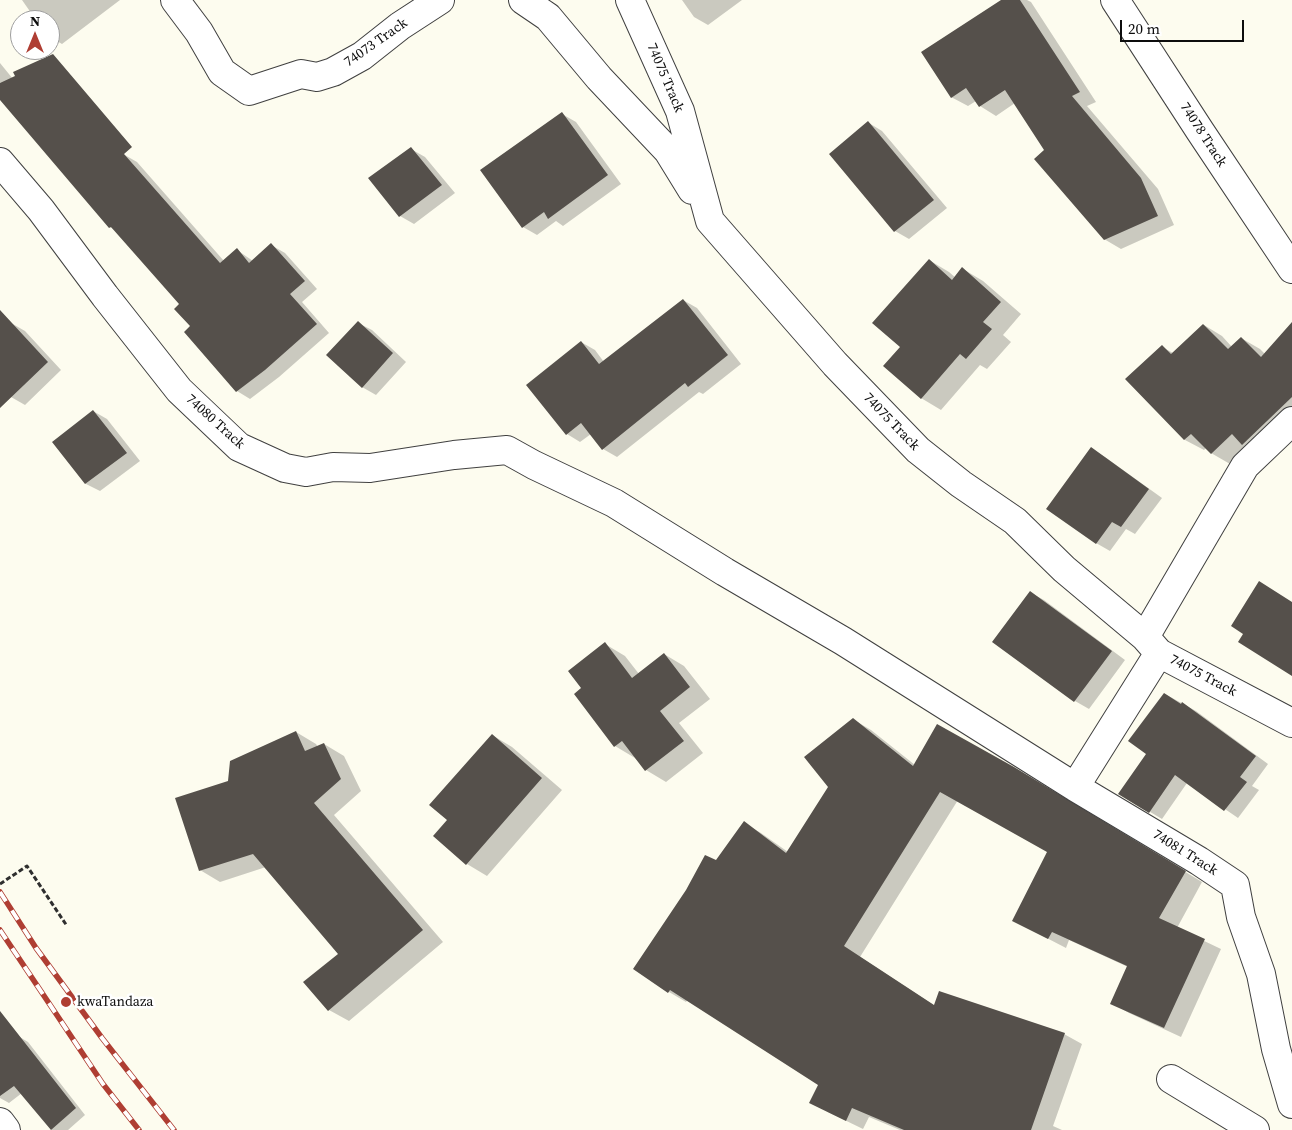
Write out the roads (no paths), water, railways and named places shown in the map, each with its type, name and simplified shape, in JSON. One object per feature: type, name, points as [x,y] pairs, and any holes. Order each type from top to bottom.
[{"type":"street","name":"74073 Track","points":[[175,0],[199,32],[222,72],[250,91],[301,74],[317,77],[333,72],[362,56],[400,26],[440,0]]},
{"type":"street","points":[[523,0],[548,17],[599,78],[668,151],[710,221]]},
{"type":"street","name":"74075 Track","points":[[630,0],[680,112],[710,221],[835,364],[918,450],[961,484],[1015,521],[1064,569],[1152,645],[1292,723]]},
{"type":"street","name":"74078 Track","points":[[1115,0],[1292,269]]},
{"type":"street","name":"74080 Track","points":[[0,162],[41,210],[105,296],[179,390],[239,447],[286,468],[306,472],[333,467],[370,468],[454,455],[507,450],[614,503],[725,572],[851,646],[1075,787]]},
{"type":"street","points":[[1075,787],[1152,645],[1245,466],[1292,421]]},
{"type":"street","name":"74081 Track","points":[[1075,787],[1199,861],[1235,885],[1240,917],[1262,974],[1276,1049],[1292,1104]]},
{"type":"street","points":[[1171,1079],[1255,1130]]},
{"type":"street","points":[[0,1122],[6,1130]]},
{"type":"railway","points":[[0,892],[36,948],[102,1038],[174,1130]]},
{"type":"railway","points":[[0,930],[103,1084],[139,1130]]},
{"type":"place","name":"kwaTandaza","points":[[66,1002]]}]
